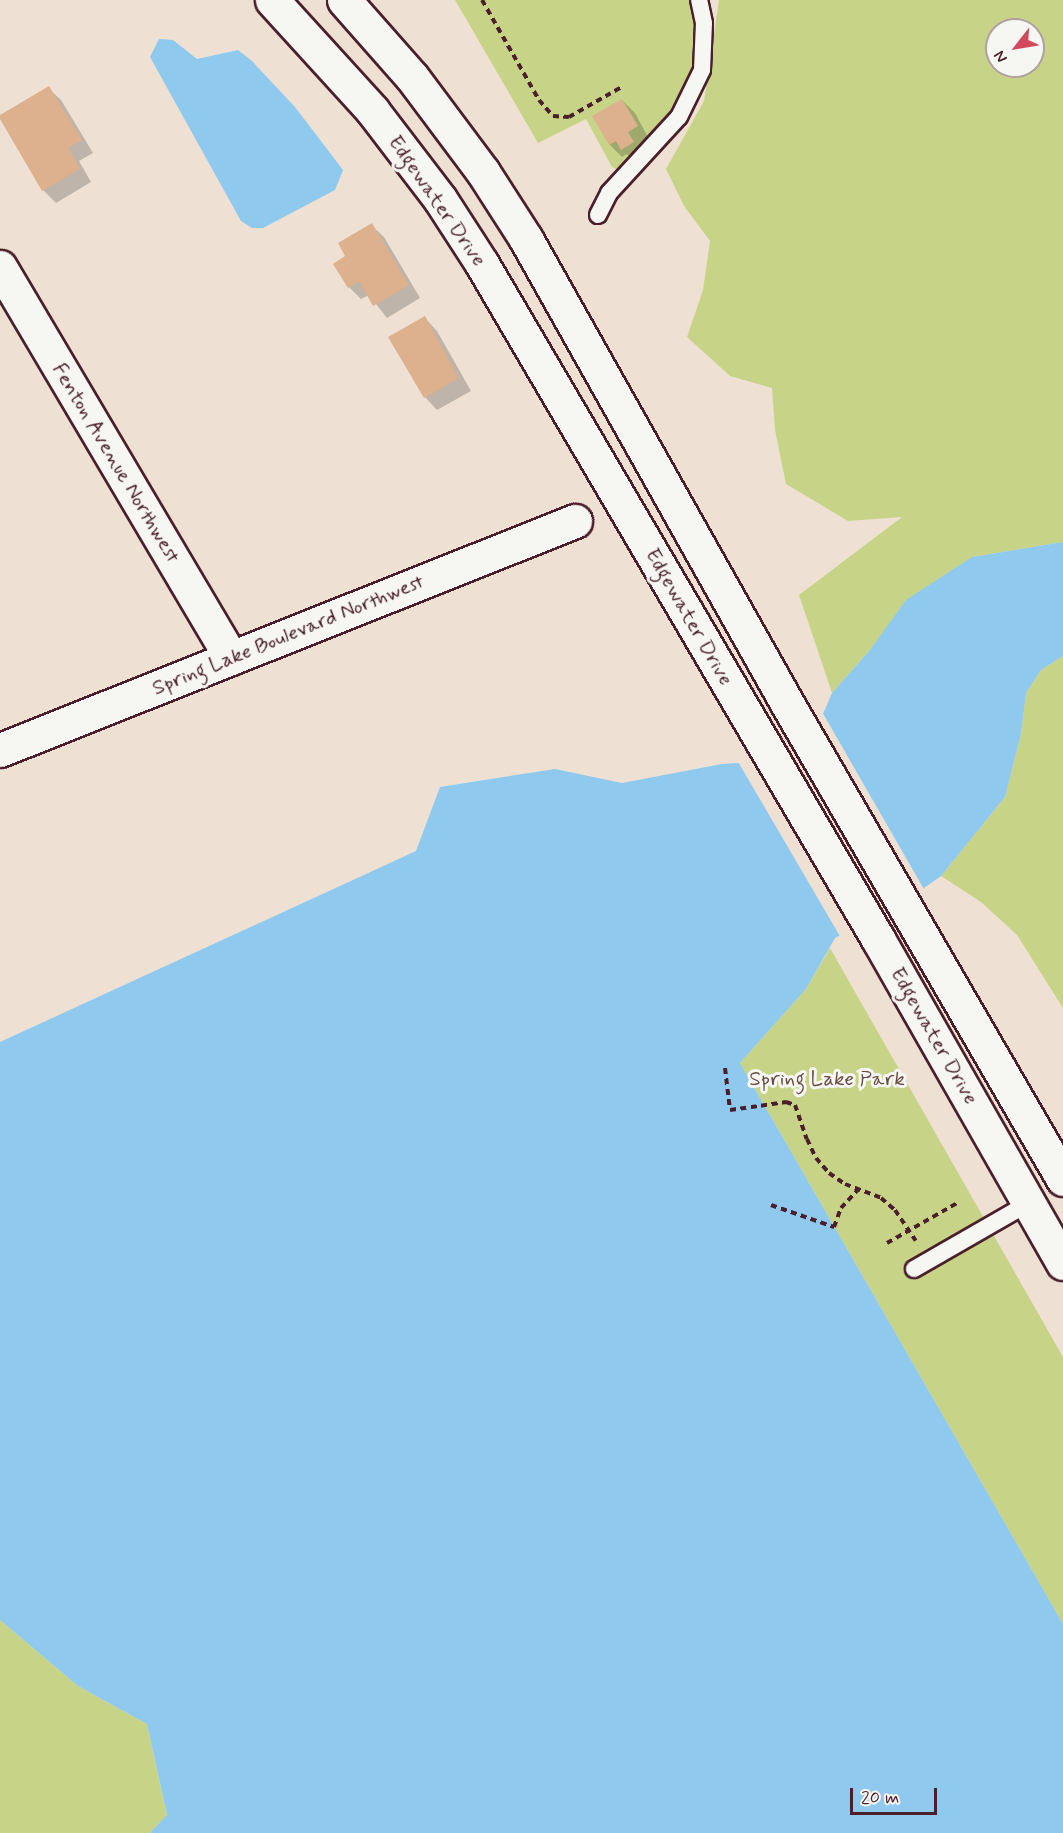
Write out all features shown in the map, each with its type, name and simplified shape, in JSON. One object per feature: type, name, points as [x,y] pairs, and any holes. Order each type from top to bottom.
[{"type":"street","name":"Edgewater Drive","points":[[272,0],[372,110],[440,198],[482,264],[878,939],[1063,1263]]},
{"type":"street","name":"Edgewater Drive","points":[[344,0],[412,77],[483,172],[526,239],[788,705],[1063,1179]]},
{"type":"street","name":"Fenton Avenue Northwest","points":[[0,267],[231,658]]},
{"type":"street","name":"Spring Lake Boulevard Northwest","points":[[0,750],[575,520]]},
{"type":"street","points":[[1029,1203],[1049,1206],[1063,1222]]},
{"type":"lane","points":[[598,215],[609,193],[679,117],[702,70],[704,23],[699,0]]},
{"type":"lane","points":[[914,1269],[1029,1203]]},
{"type":"path","points":[[482,0],[539,100],[553,116],[569,117],[620,88]]},
{"type":"path","points":[[725,1068],[730,1110],[786,1102],[795,1105],[816,1158],[830,1173],[888,1204],[909,1230]]},
{"type":"path","points":[[771,1205],[834,1227],[841,1208],[859,1189]]},
{"type":"path","points":[[887,1243],[957,1203]]},
{"type":"green space","points":[[455,0],[699,0],[702,70],[679,117],[627,174],[612,167],[586,119],[538,143]]},
{"type":"green space","points":[[719,0],[1063,0],[1063,542],[972,557],[870,650],[832,693],[799,595],[902,517],[848,521],[786,484],[775,430],[772,388],[730,376],[687,337],[703,290],[710,241],[684,206],[666,169],[704,101]]},
{"type":"green space","points":[[1063,656],[1063,1008],[1017,935],[981,902],[941,876],[1005,797],[1021,734],[1026,693],[1041,670]]},
{"type":"green space","name":"Spring Lake Park","points":[[830,948],[1063,1357],[1063,1624],[740,1063],[806,989]]},
{"type":"green space","points":[[0,1620],[78,1686],[147,1724],[167,1816],[150,1833],[0,1833]]},
{"type":"water","points":[[159,39],[173,40],[197,59],[238,50],[252,61],[295,107],[343,170],[335,190],[263,228],[252,228],[241,221],[150,57]]},
{"type":"water","points":[[1063,542],[1063,656],[1041,670],[1026,693],[1021,734],[1005,797],[941,876],[914,895],[835,938],[806,989],[740,1063],[1063,1624],[1063,1833],[150,1833],[167,1815],[147,1724],[78,1686],[0,1620],[0,1042],[416,851],[440,787],[555,769],[622,783],[722,764],[754,762],[813,737],[832,693],[870,650],[906,600],[972,557]]},
{"type":"pier","points":[[821,710],[925,891],[841,938],[737,760],[753,759],[811,734]]},
{"type":"building","points":[[49,86],[82,140],[68,148],[80,169],[42,191],[0,119],[0,115]]},
{"type":"building","points":[[622,99],[638,126],[628,132],[634,142],[621,150],[616,141],[609,145],[592,116]]},
{"type":"building","points":[[372,223],[409,285],[373,306],[359,281],[348,288],[333,264],[345,256],[338,243]]},
{"type":"building","points":[[425,316],[459,378],[424,398],[388,337]]}]
